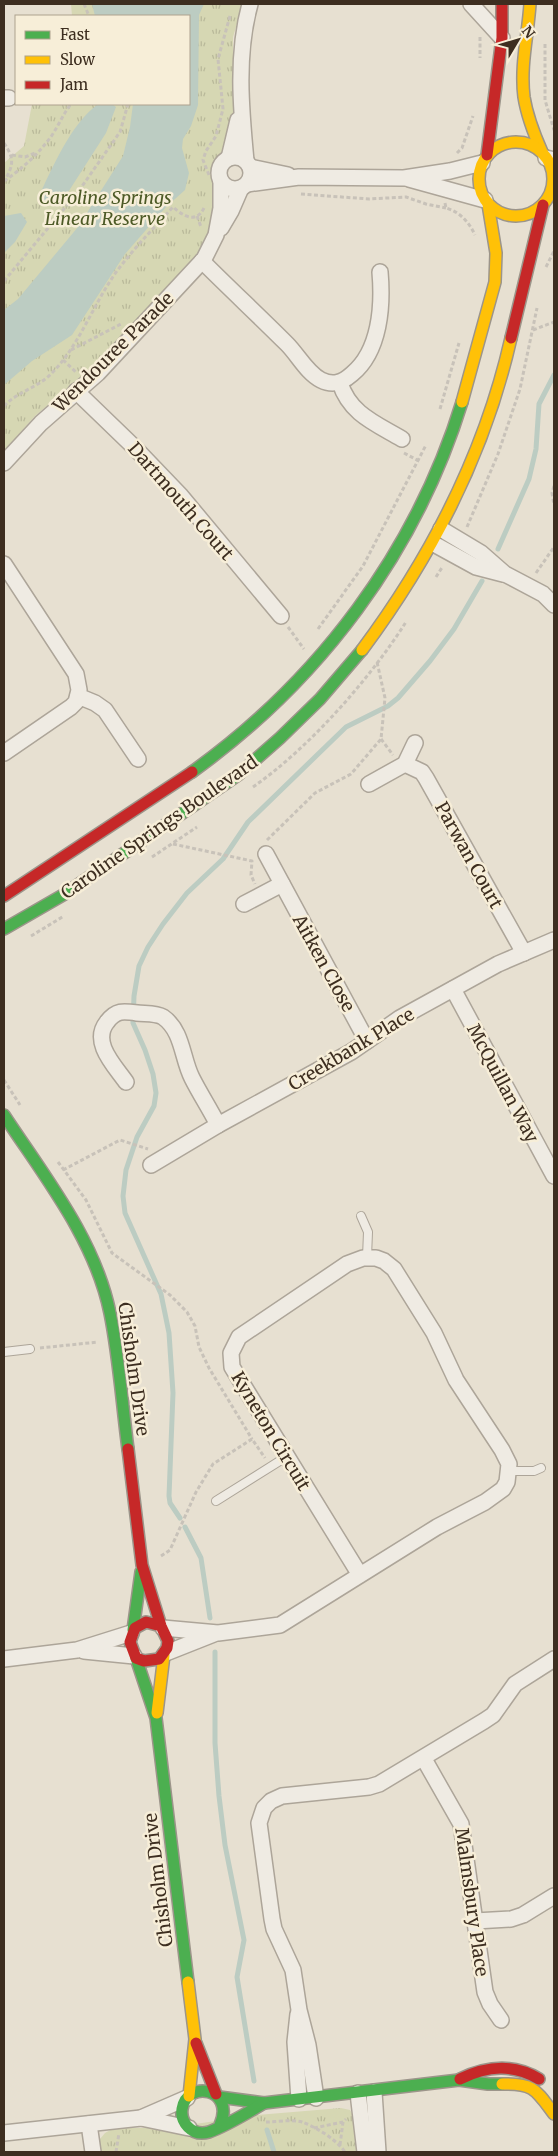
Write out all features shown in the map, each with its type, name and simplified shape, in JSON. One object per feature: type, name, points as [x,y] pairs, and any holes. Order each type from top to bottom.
[{"type":"main road","points":[[502,4],[502,38],[485,159],[479,182],[487,202],[505,215],[515,216],[525,215],[548,200],[553,178],[547,157],[530,124],[525,107],[523,88],[530,4]]},
{"type":"main road","points":[[485,159],[499,146],[514,142],[533,146],[547,157]]},
{"type":"main road","name":"Caroline Springs Boulevard","points":[[4,929],[40,909],[210,796],[264,754],[312,708],[361,653],[404,594],[434,544],[475,456],[491,413],[506,361],[520,292],[548,200]]},
{"type":"main road","name":"Caroline Springs Boulevard","points":[[4,896],[190,773],[251,726],[306,671],[348,621],[375,583],[410,524],[445,453],[462,405],[495,282],[496,246],[487,202]]},
{"type":"main road","points":[[410,524],[441,529]]},
{"type":"main road","points":[[410,524],[434,544]]},
{"type":"main road","name":"Chisholm Drive","points":[[4,1115],[69,1214],[88,1250],[110,1312],[142,1565],[162,1627]]},
{"type":"main road","name":"Chisholm Drive","points":[[132,1631],[142,1565]]},
{"type":"main road","points":[[146,1622],[162,1627],[168,1640],[165,1654],[151,1662],[135,1657],[129,1645],[132,1631],[146,1622]]},
{"type":"main road","name":"Chisholm Drive","points":[[156,1718],[165,1654]]},
{"type":"main road","name":"Chisholm Drive","points":[[135,1657],[156,1718],[195,2039],[188,2097]]},
{"type":"main road","name":"Chisholm Drive","points":[[195,2039],[217,2096]]},
{"type":"main road","points":[[458,2080],[475,2072],[508,2067],[530,2073],[549,2088]]},
{"type":"main road","points":[[264,2103],[205,2134],[188,2128],[183,2120],[182,2111],[188,2097],[202,2090],[217,2096],[264,2103],[374,2092],[458,2080],[488,2084],[521,2083],[529,2085],[541,2095],[554,2114]]},
{"type":"main road","points":[[217,2096],[225,2109],[224,2118],[220,2125]]},
{"type":"street","points":[[244,186],[250,178],[241,109],[242,47],[244,23],[250,4]]},
{"type":"street","points":[[471,4],[502,38]]},
{"type":"street","points":[[229,158],[241,109]]},
{"type":"street","points":[[299,177],[248,164],[239,158],[229,158],[223,162],[219,169],[219,176],[216,181],[230,189],[299,177],[404,178],[450,171],[485,159]]},
{"type":"street","points":[[404,178],[487,202]]},
{"type":"street","name":"Wendouree Parade","points":[[216,181],[221,208],[216,236]]},
{"type":"street","name":"Wendouree Parade","points":[[4,463],[41,423],[106,365],[202,261],[244,186]]},
{"type":"street","points":[[202,261],[290,346],[313,374],[323,381],[340,383],[363,365],[371,352],[381,300],[380,272]]},
{"type":"street","points":[[340,383],[353,408],[402,438]]},
{"type":"street","name":"Dartmouth Court","points":[[76,391],[181,496],[281,616]]},
{"type":"street","points":[[441,529],[481,553],[505,574],[543,594],[554,605]]},
{"type":"street","points":[[434,544],[476,567],[505,574]]},
{"type":"street","points":[[4,564],[76,674],[79,686],[78,696],[71,707],[4,753]]},
{"type":"street","points":[[78,696],[95,703],[105,710],[138,759]]},
{"type":"street","points":[[369,784],[406,764],[415,743]]},
{"type":"street","name":"Parwan Court","points":[[406,764],[422,772],[426,778],[524,953]]},
{"type":"street","name":"Aitken Close","points":[[261,852],[282,884],[367,1041]]},
{"type":"street","points":[[244,904],[282,884]]},
{"type":"street","name":"Creekbank Place","points":[[151,1165],[218,1125],[351,1052],[383,1028],[498,964],[554,940]]},
{"type":"street","name":"McQuillan Way","points":[[453,989],[554,1176]]},
{"type":"street","points":[[126,1082],[108,1058],[101,1042],[103,1026],[112,1014],[120,1011],[163,1017],[176,1035],[191,1077],[218,1125]]},
{"type":"street","points":[[162,1627],[218,1633],[280,1625],[437,1527],[493,1497],[507,1482],[509,1464],[502,1450],[456,1380],[434,1332],[397,1273],[384,1261],[367,1258]]},
{"type":"street","name":"Kyneton Circuit","points":[[360,1576],[286,1458],[232,1366],[231,1353],[239,1337],[347,1264],[367,1258]]},
{"type":"street","points":[[4,1659],[78,1650],[132,1631]]},
{"type":"street","points":[[165,1654],[218,1633]]},
{"type":"street","points":[[78,1650],[135,1657]]},
{"type":"street","points":[[316,2098],[293,1970],[274,1929],[272,1919],[259,1828],[262,1812],[271,1801],[282,1796],[369,1787],[379,1784],[424,1759],[490,1717],[515,1684],[554,1659]]},
{"type":"street","name":"Malmsbury Place","points":[[424,1759],[462,1824],[485,1992],[502,2020]]},
{"type":"street","points":[[475,1921],[511,1919],[523,1915],[554,1896]]},
{"type":"street","points":[[299,2010],[295,2036],[299,2100]]},
{"type":"street","points":[[374,2092],[378,2152]]},
{"type":"street","points":[[358,2093],[365,2152]]},
{"type":"street","points":[[4,2128],[89,2124],[141,2118],[188,2097]]},
{"type":"street","points":[[141,2118],[188,2128]]},
{"type":"street","points":[[89,2124],[93,2152]]},
{"type":"lane","points":[[361,1216],[368,1232],[367,1258]]},
{"type":"lane","points":[[4,1352],[30,1349]]},
{"type":"lane","points":[[216,1501],[286,1458]]},
{"type":"lane","points":[[509,1472],[534,1471],[541,1468]]},
{"type":"path","points":[[216,181],[203,160],[206,151],[216,136],[223,109],[218,59],[231,12]]},
{"type":"path","points":[[481,16],[481,65]]},
{"type":"path","points":[[546,39],[545,100],[554,130]]},
{"type":"path","points":[[4,180],[22,169],[37,153],[50,137],[70,105]]},
{"type":"path","points":[[4,281],[78,192],[120,132],[128,105]]},
{"type":"path","points":[[450,171],[451,158],[462,148],[473,115]]},
{"type":"path","points":[[4,144],[12,155],[11,168],[4,180]]},
{"type":"path","points":[[12,155],[25,157],[37,153]]},
{"type":"path","points":[[446,208],[448,190]]},
{"type":"path","points":[[299,194],[368,199],[406,197],[457,212],[471,226],[477,238]]},
{"type":"path","points":[[4,406],[11,398],[40,384],[63,360],[118,270],[173,207],[184,216],[190,218],[200,215],[205,207],[221,208]]},
{"type":"path","points":[[70,350],[127,320]]},
{"type":"path","points":[[533,330],[554,322]]},
{"type":"path","points":[[438,413],[460,340]]},
{"type":"path","points":[[63,360],[81,376]]},
{"type":"path","points":[[314,635],[363,566],[430,438]]},
{"type":"path","points":[[554,486],[552,493],[554,505]]},
{"type":"path","points":[[536,573],[554,547]]},
{"type":"path","points":[[281,616],[304,649],[309,642]]},
{"type":"path","points":[[260,896],[251,875],[252,861],[261,852],[273,833],[315,793],[351,774],[381,739],[385,698],[377,662]]},
{"type":"path","points":[[173,844],[252,861]]},
{"type":"path","points":[[4,1080],[22,1107]]},
{"type":"path","points":[[63,1170],[116,1141],[125,1140],[141,1146]]},
{"type":"path","points":[[52,1154],[86,1200],[112,1253],[155,1283],[187,1312],[195,1326],[199,1347],[206,1361],[270,1467]]},
{"type":"path","points":[[30,1349],[114,1340]]},
{"type":"path","points":[[161,1556],[170,1550],[196,1492],[213,1464],[252,1439]]},
{"type":"path","points":[[313,2128],[342,2122],[351,2116]]},
{"type":"path","points":[[276,2122],[303,2122],[340,2146],[344,2152]]},
{"type":"path","points":[[340,2146],[342,2122]]},
{"type":"path","points":[[110,2152],[116,2152]]},
{"type":"green space","name":"Caroline Springs Linear Reserve","points":[[71,4],[243,4],[233,37],[233,119],[224,152],[214,171],[218,195],[214,219],[203,246],[188,266],[96,364],[35,416],[4,451],[4,163],[24,146],[32,105],[190,105],[190,15],[72,15]]},
{"type":"green space","points":[[341,2108],[350,2110],[355,2118],[361,2152],[100,2152],[100,2139],[105,2133],[114,2128],[167,2128],[257,2115]]},
{"type":"shaded area","points":[[92,4],[204,4],[199,15],[198,105],[191,126],[183,139],[182,148],[189,173],[185,190],[166,207],[125,254],[72,335],[32,361],[4,385],[4,310],[18,299],[78,227],[123,156],[133,105],[190,105],[190,15],[95,15]]},
{"type":"shaded area","points":[[97,105],[113,105],[116,107],[106,133],[65,197],[42,206],[38,198],[56,160],[79,123]]},
{"type":"shaded area","points":[[21,213],[27,222],[15,242],[4,253],[4,216]]},
{"type":"waterway","points":[[498,549],[529,479],[536,449],[539,404],[554,375]]},
{"type":"waterway","points":[[180,1518],[170,1503],[169,1496],[173,1393],[169,1333],[161,1294],[125,1213],[123,1196],[126,1170],[137,1137],[154,1106],[156,1093],[153,1074],[133,1023],[134,996],[139,966],[148,947],[163,924],[187,893],[223,859],[248,822],[346,727],[388,706],[398,698],[430,661],[454,629],[482,581]]},
{"type":"waterway","points":[[185,1527],[201,1558],[210,1618]]},
{"type":"waterway","points":[[215,1652],[215,1743],[219,1796],[225,1845],[244,1940],[237,1977],[254,2081]]},
{"type":"waterway","points":[[267,2130],[274,2152]]},
{"type":"traffic: fast","points":[[192,772],[238,736],[281,697],[321,654],[357,609],[390,561],[418,510],[442,457],[462,402]]},
{"type":"traffic: fast","points":[[4,929],[63,895],[238,775],[320,699],[362,650]]},
{"type":"traffic: fast","points":[[4,1115],[66,1209],[93,1259],[110,1313],[116,1346],[128,1449]]},
{"type":"traffic: fast","points":[[133,1630],[141,1572]]},
{"type":"traffic: fast","points":[[136,1658],[156,1718],[188,1982]]},
{"type":"traffic: fast","points":[[219,2097],[264,2103],[459,2080],[502,2084]]},
{"type":"traffic: fast","points":[[220,2125],[223,2112],[222,2103],[216,2096],[209,2092],[200,2091],[192,2094],[186,2100],[182,2109],[184,2121],[190,2129],[201,2133],[223,2126],[264,2103]]},
{"type":"traffic: slow","points":[[530,4],[523,85],[529,118],[542,152]]},
{"type":"traffic: slow","points":[[516,142],[537,148],[547,158],[553,179],[547,200],[537,210],[516,216],[495,210],[485,200],[479,179],[485,158],[495,148],[516,142]]},
{"type":"traffic: slow","points":[[462,402],[495,282],[496,253],[488,204]]},
{"type":"traffic: slow","points":[[362,650],[411,578],[453,502],[487,422],[511,338]]},
{"type":"traffic: slow","points":[[157,1713],[164,1655]]},
{"type":"traffic: slow","points":[[188,1982],[195,2039],[189,2096]]},
{"type":"traffic: slow","points":[[502,2084],[528,2087],[543,2099],[554,2114]]},
{"type":"traffic: jam","points":[[487,155],[502,38],[502,4]]},
{"type":"traffic: jam","points":[[511,338],[543,205]]},
{"type":"traffic: jam","points":[[4,896],[192,772]]},
{"type":"traffic: jam","points":[[128,1449],[142,1565],[161,1626],[168,1641],[167,1648],[159,1659],[144,1661],[136,1658],[130,1642],[135,1628],[146,1622],[161,1626]]},
{"type":"traffic: jam","points":[[196,2043],[216,2094]]},
{"type":"traffic: jam","points":[[460,2079],[480,2071],[500,2068],[519,2070],[539,2079]]}]
